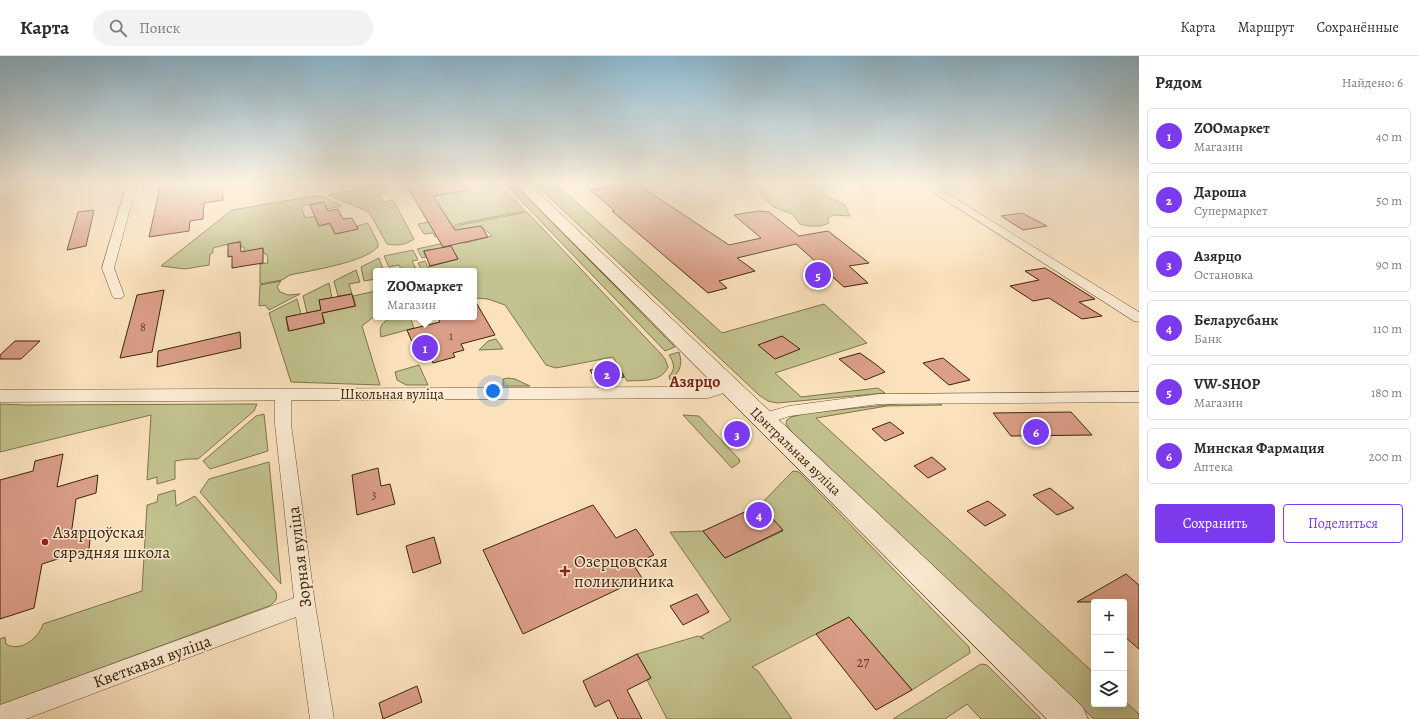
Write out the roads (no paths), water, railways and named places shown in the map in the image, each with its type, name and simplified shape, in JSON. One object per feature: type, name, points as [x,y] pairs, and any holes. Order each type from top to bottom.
[{"type":"main road","name":"Цэнтральная вуліца","points":[[553,214],[1071,719]]},
{"type":"street","points":[[118,295],[108,268],[124,214]]},
{"type":"street","points":[[973,214],[1139,318]]},
{"type":"street","name":"Школьная вуліца","points":[[0,396],[697,393],[708,392],[730,385]]},
{"type":"street","name":"Зорная вуліца","points":[[283,395],[283,424],[305,604],[322,719]]},
{"type":"street","points":[[764,419],[789,410],[879,399],[1139,398]]},
{"type":"street","name":"Кветкавая вуліца","points":[[0,717],[305,604]]},
{"type":"place","name":"VW-SHOP","points":[[818,275]]},
{"type":"place","name":"ZOOмаркет","points":[[425,348]]},
{"type":"place","name":"Дароша","points":[[607,374]]},
{"type":"place","name":"Минская Фармация","points":[[1036,432]]},
{"type":"place","name":"Азярцо","points":[[737,434]]},
{"type":"place","name":"Беларусбанк","points":[[759,515]]},
{"type":"place","name":"Азярцоўская сярэдняя школа","points":[[45,542]]},
{"type":"place","name":"Озерцовская поликлиника","points":[[565,571]]},
{"type":"district","name":"Азярцо","points":[[695,381]]}]
